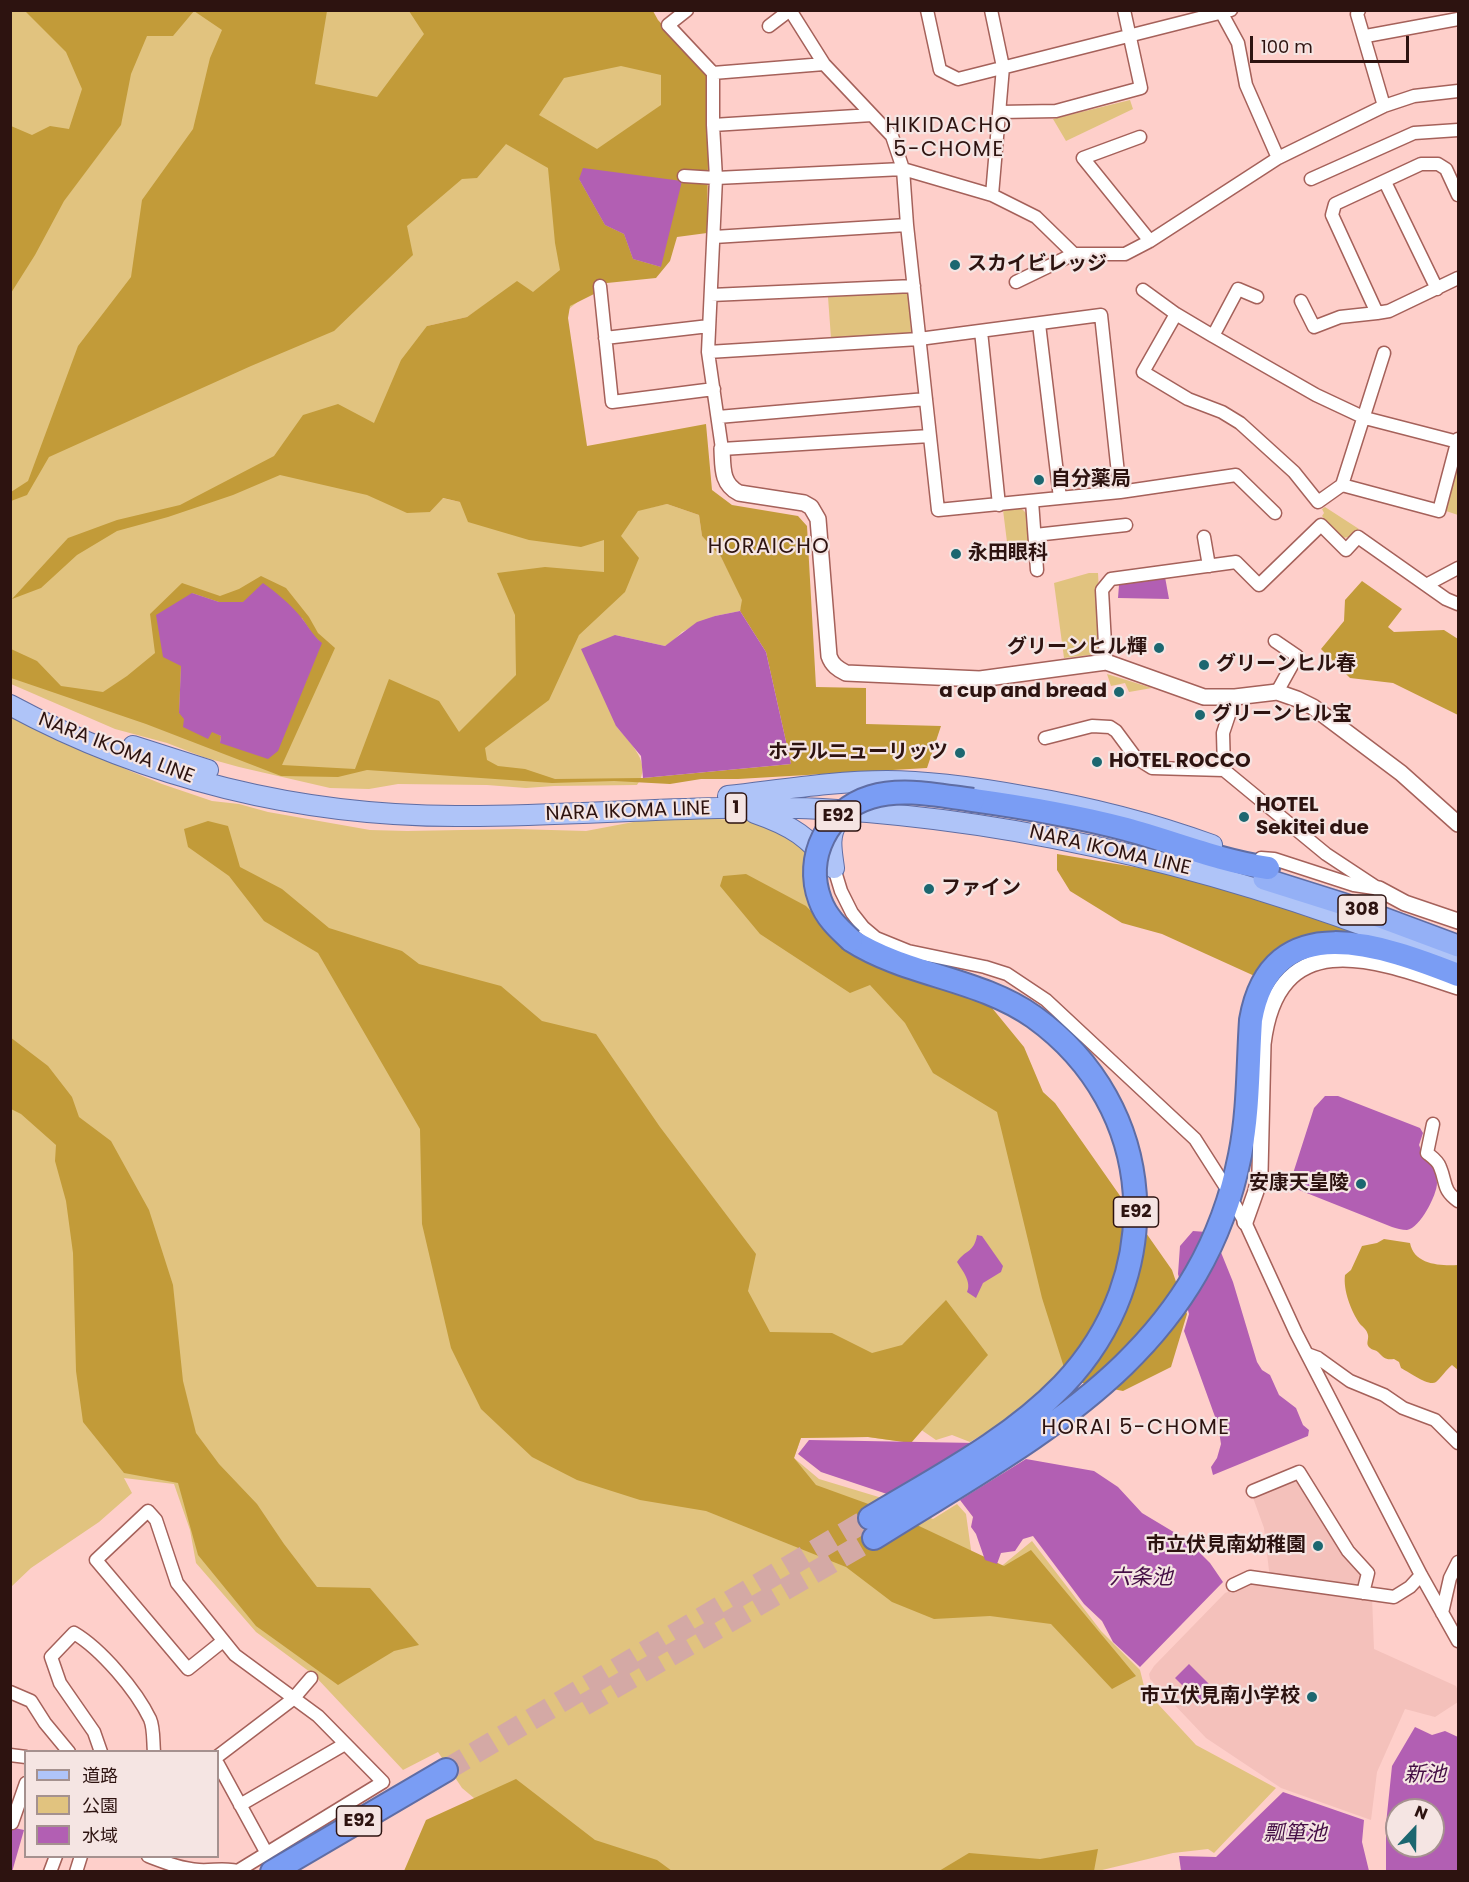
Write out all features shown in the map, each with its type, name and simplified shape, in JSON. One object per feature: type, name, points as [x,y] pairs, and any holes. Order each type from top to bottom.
[{"type":"highway","name":"E92","points":[[1266,874],[1238,859],[1070,816],[920,794],[884,793],[855,804],[840,814],[822,838],[816,855],[816,888],[827,915],[851,940],[887,959],[1004,999],[1035,1017],[1061,1040],[1094,1079],[1114,1112],[1125,1139],[1132,1166],[1136,1204],[1131,1256],[1119,1298],[1101,1337],[1076,1370],[1022,1422],[872,1528],[970,1478],[1037,1435],[1082,1403],[1131,1358],[1164,1322],[1200,1268],[1229,1210],[1244,1135],[1254,1003],[1260,986],[1269,971],[1279,961],[1314,944],[1346,942],[1389,951],[1458,975]]},
{"type":"highway","name":"308","points":[[1266,874],[1458,936]]},
{"type":"highway","name":"308","points":[[1266,874],[1458,946]]},
{"type":"highway","name":"E92","points":[[269,1862],[451,1775],[301,1872]]},
{"type":"main road","name":"NARA IKOMA LINE","points":[[10,691],[80,725],[182,763],[279,789],[328,796],[383,802],[497,805],[734,802],[981,824],[1058,837],[1134,854],[1279,896],[1458,962]]},
{"type":"main road","name":"NARA IKOMA LINE","points":[[10,705],[77,737],[166,772],[237,792],[336,809],[391,814],[472,816],[734,802],[794,796],[902,804],[1012,818],[1126,841],[1266,874]]},
{"type":"main road","name":"NARA IKOMA LINE","points":[[734,802],[857,782],[895,781],[942,784],[1003,792],[1117,814],[1171,830],[1238,859]]},
{"type":"main road","points":[[734,802],[791,827],[803,835],[834,868]]},
{"type":"main road","points":[[834,868],[831,843],[836,824],[843,818],[867,813]]},
{"type":"street","points":[[687,10],[668,25],[713,73],[716,178],[708,352],[724,479],[732,490],[739,493],[804,503],[815,512],[818,519],[829,656],[834,666],[846,673],[980,679],[1106,662],[1204,697],[1235,697],[1277,692],[1313,707],[1401,772],[1458,824]]},
{"type":"street","points":[[769,26],[790,10],[824,64],[892,136],[903,169],[938,510],[1120,492],[1236,475],[1275,513]]},
{"type":"street","points":[[927,10],[940,70],[958,79],[1224,11],[1238,43],[1246,86],[1278,158]]},
{"type":"street","points":[[990,10],[1003,67],[992,195]]},
{"type":"street","points":[[1000,112],[1056,111],[1142,88],[1128,36],[1124,10]]},
{"type":"street","points":[[1359,10],[1358,14],[1384,106]]},
{"type":"street","points":[[1365,36],[1458,19]]},
{"type":"street","points":[[713,73],[824,64]]},
{"type":"street","points":[[1016,282],[1074,254],[1125,254],[1150,241],[1278,158],[1384,106],[1414,96],[1458,91]]},
{"type":"street","points":[[713,125],[872,115]]},
{"type":"street","points":[[1311,179],[1414,133],[1458,130]]},
{"type":"street","points":[[1140,137],[1083,158],[1150,241]]},
{"type":"street","points":[[1377,313],[1332,215],[1335,204],[1421,164],[1438,164],[1446,169],[1458,195]]},
{"type":"street","points":[[684,176],[716,178],[903,169],[992,195],[1036,217],[1074,254]]},
{"type":"street","points":[[1385,182],[1437,289]]},
{"type":"street","points":[[714,237],[907,225]]},
{"type":"street","points":[[1301,301],[1314,327],[1340,317],[1389,311],[1458,278]]},
{"type":"street","points":[[600,286],[612,402],[714,389]]},
{"type":"street","points":[[711,295],[914,286]]},
{"type":"street","points":[[1213,336],[1238,289],[1257,297]]},
{"type":"street","points":[[1143,290],[1176,314],[1316,395],[1365,418],[1458,441],[1439,511],[1342,485]]},
{"type":"street","points":[[1176,314],[1143,372],[1188,399],[1222,412],[1240,423],[1294,472],[1318,502],[1342,485],[1384,353]]},
{"type":"street","points":[[708,352],[920,339],[1101,315],[1120,492]]},
{"type":"street","points":[[1040,324],[1060,498]]},
{"type":"street","points":[[605,338],[709,326]]},
{"type":"street","points":[[981,331],[999,505]]},
{"type":"street","points":[[718,417],[926,399]]},
{"type":"street","points":[[722,449],[930,436]]},
{"type":"street","points":[[1032,501],[1037,570]]},
{"type":"street","points":[[1035,535],[1126,525]]},
{"type":"street","points":[[1106,662],[1102,590],[1111,579],[1236,562],[1259,585],[1321,525],[1346,550],[1358,537],[1446,599],[1458,604]]},
{"type":"street","points":[[1204,537],[1209,566]]},
{"type":"street","points":[[1426,585],[1458,568]]},
{"type":"street","points":[[1275,641],[1297,656],[1277,692]]},
{"type":"street","points":[[1224,771],[1224,733],[1235,697]]},
{"type":"street","points":[[1046,738],[1092,726],[1110,727],[1116,731],[1136,758],[1152,768],[1224,771],[1326,854],[1379,889],[1405,903],[1458,921]]},
{"type":"street","points":[[1238,859],[1274,859],[1354,885],[1379,889]]},
{"type":"street","points":[[834,868],[841,891],[852,913],[862,927],[876,938],[908,951],[985,967],[1007,974],[1046,1000],[1195,1139],[1224,1186]]},
{"type":"street","points":[[1245,1222],[1260,1172],[1265,1024],[1281,988],[1294,974],[1313,964],[1332,959],[1355,959],[1379,963],[1458,987]]},
{"type":"street","points":[[1433,1125],[1427,1153],[1438,1163],[1449,1194],[1458,1201]]},
{"type":"street","points":[[1229,1210],[1245,1222],[1307,1354],[1421,1575],[1458,1641]]},
{"type":"street","points":[[1307,1354],[1318,1358],[1350,1381],[1384,1395],[1403,1408],[1435,1420],[1458,1443]]},
{"type":"street","points":[[1253,1491],[1299,1472],[1348,1551],[1368,1573],[1363,1593]]},
{"type":"street","points":[[154,1858],[179,1862],[200,1870],[217,1868],[239,1871],[269,1862],[383,1782],[318,1716],[235,1655],[177,1583],[156,1520],[148,1511],[96,1560],[188,1669],[223,1641]]},
{"type":"street","points":[[1442,1613],[1450,1578],[1458,1563]]},
{"type":"street","points":[[1233,1585],[1250,1577],[1394,1597],[1410,1587],[1421,1575]]},
{"type":"street","points":[[100,1750],[94,1732],[60,1683],[51,1657],[74,1633],[87,1641],[123,1679],[151,1721],[154,1750]]},
{"type":"street","points":[[219,1755],[292,1699],[311,1678]]},
{"type":"street","points":[[10,1692],[32,1701],[45,1723],[67,1750]]},
{"type":"street","points":[[240,1805],[345,1743]]},
{"type":"street","points":[[219,1766],[269,1862]]},
{"type":"street","points":[[11,1823],[24,1788]]},
{"type":"street","points":[[50,1872],[56,1858]]},
{"type":"shaded area","points":[[21,11],[194,11],[173,36],[147,36],[131,74],[121,125],[64,201],[35,255],[11,293],[11,126],[32,135],[50,126],[69,129],[82,89],[66,52],[26,12]]},
{"type":"shaded area","points":[[194,11],[327,11],[315,84],[377,97],[424,34],[409,11],[653,11],[658,20],[709,75],[707,233],[677,237],[670,261],[656,278],[607,283],[596,293],[570,306],[568,318],[587,446],[706,424],[712,490],[732,505],[798,516],[807,526],[816,687],[866,688],[866,724],[941,726],[927,768],[701,779],[670,784],[614,781],[552,783],[367,770],[338,777],[281,776],[146,724],[11,678],[11,649],[37,661],[61,686],[103,692],[155,653],[150,614],[182,583],[220,596],[239,589],[261,576],[286,588],[309,617],[318,633],[335,648],[282,765],[355,769],[389,679],[439,701],[459,732],[516,675],[515,615],[497,573],[545,567],[604,572],[604,540],[581,547],[529,540],[468,522],[460,502],[443,498],[430,512],[407,513],[367,495],[280,475],[233,495],[117,531],[77,555],[41,588],[12,599],[68,538],[117,520],[180,505],[274,456],[303,415],[338,404],[374,423],[401,360],[427,326],[467,317],[517,281],[533,292],[560,270],[555,243],[548,168],[506,144],[477,178],[462,179],[407,226],[413,255],[334,331],[49,457],[27,495],[11,501],[11,492],[28,481],[78,346],[131,277],[142,200],[193,129],[210,58],[222,30]],"holes":[[[621,66],[661,75],[661,105],[597,149],[539,115],[564,78]],[[579,179],[661,267],[633,259],[624,234],[605,225]],[[667,504],[699,515],[702,536],[721,557],[742,600],[740,611],[766,652],[791,764],[643,778],[555,779],[525,769],[498,766],[487,760],[485,748],[549,700],[579,635],[625,592],[639,558],[621,536],[638,511]],[[192,593],[219,602],[243,602],[302,618],[321,643],[306,681],[220,743],[221,736],[179,713],[181,666]]]},
{"type":"shaded area","points":[[1362,581],[1402,609],[1388,627],[1394,632],[1444,630],[1458,639],[1458,715],[1393,683],[1350,678],[1321,649],[1344,621],[1345,600]]},
{"type":"shaded area","points":[[208,821],[228,826],[240,867],[282,889],[329,928],[402,951],[419,964],[501,986],[542,1021],[596,1034],[660,1127],[756,1254],[748,1291],[770,1332],[832,1333],[872,1353],[902,1345],[946,1300],[988,1355],[911,1443],[868,1437],[801,1438],[794,1458],[816,1485],[885,1510],[1004,1566],[1031,1550],[1136,1676],[1112,1689],[1051,1624],[990,1616],[934,1619],[892,1602],[846,1567],[706,1511],[640,1500],[577,1480],[532,1457],[481,1409],[451,1348],[422,1224],[420,1129],[318,953],[264,921],[229,876],[188,847],[184,829]]},
{"type":"shaded area","points":[[1057,854],[1164,872],[1277,902],[1305,916],[1352,930],[1359,937],[1259,978],[1162,934],[1122,923],[1070,891],[1057,870]]},
{"type":"shaded area","points":[[746,874],[806,906],[835,936],[988,1003],[1024,1047],[1043,1092],[1055,1103],[1172,1270],[1187,1314],[1171,1367],[1123,1391],[1068,1380],[1042,1298],[997,1112],[933,1073],[905,1023],[870,985],[850,993],[760,934],[720,886],[723,876]]},
{"type":"shaded area","points":[[10,1037],[48,1066],[72,1097],[79,1117],[111,1141],[149,1210],[173,1285],[183,1381],[196,1433],[219,1464],[257,1504],[317,1587],[370,1588],[419,1645],[394,1651],[338,1685],[256,1626],[198,1555],[178,1483],[124,1473],[83,1422],[76,1371],[73,1253],[66,1201],[55,1161],[56,1145],[21,1114],[11,1109]]},
{"type":"shaded area","points":[[1384,1239],[1410,1243],[1417,1256],[1429,1263],[1458,1265],[1458,1370],[1452,1365],[1436,1382],[1419,1378],[1401,1368],[1399,1362],[1385,1358],[1370,1348],[1367,1343],[1366,1330],[1357,1319],[1348,1300],[1345,1275],[1351,1270],[1362,1246]]},
{"type":"shaded area","points":[[1298,1475],[1365,1573],[1359,1591],[1270,1579],[1264,1528],[1252,1495]]},
{"type":"shaded area","name":"市立伏見南小学校","points":[[1258,1583],[1372,1596],[1374,1649],[1456,1686],[1458,1702],[1435,1717],[1405,1709],[1377,1772],[1371,1820],[1281,1788],[1206,1738],[1150,1679],[1149,1674],[1154,1666],[1225,1593]]},
{"type":"shaded area","points":[[516,1779],[595,1840],[657,1860],[672,1871],[404,1871],[426,1820]]},
{"type":"shaded area","points":[[1098,1849],[1094,1871],[939,1871],[969,1853],[1040,1859]]},
{"type":"green space","points":[[10,11],[613,11],[704,72],[710,170],[686,168],[660,273],[623,264],[563,314],[488,303],[467,317],[427,326],[430,512],[442,498],[460,502],[638,510],[667,504],[699,515],[702,536],[721,557],[743,600],[740,611],[715,616],[682,632],[665,646],[615,635],[616,726],[633,746],[641,761],[641,777],[637,785],[526,788],[398,784],[369,789],[330,788],[239,767],[203,757],[167,743],[115,729],[11,684]]},
{"type":"green space","points":[[1130,100],[1133,109],[1066,141],[1053,119]]},
{"type":"green space","points":[[909,292],[911,333],[831,338],[828,297]]},
{"type":"green space","points":[[1458,462],[1458,515],[1446,511]]},
{"type":"green space","points":[[1325,507],[1359,529],[1350,537],[1341,538],[1322,516],[1324,513],[1322,509]]},
{"type":"green space","points":[[1021,508],[1027,514],[1031,548],[1008,550],[1003,510]]},
{"type":"green space","points":[[1089,573],[1098,573],[1102,649],[1098,654],[1064,658],[1054,583]]},
{"type":"green space","points":[[1107,674],[1152,688],[1129,692],[1125,683],[1111,686]]},
{"type":"green space","points":[[11,717],[130,771],[212,801],[239,804],[268,812],[370,830],[586,831],[649,819],[718,819],[764,822],[805,846],[803,881],[808,904],[827,932],[1042,1120],[1098,1311],[1053,1385],[1017,1414],[970,1442],[952,1435],[936,1440],[920,1429],[911,1443],[868,1437],[801,1438],[794,1458],[819,1479],[882,1498],[933,1519],[957,1504],[966,1514],[972,1557],[998,1569],[1032,1541],[1101,1631],[1140,1670],[1145,1690],[1196,1745],[1276,1788],[1214,1853],[1208,1849],[1173,1853],[1098,1871],[601,1871],[505,1824],[462,1788],[438,1752],[403,1770],[314,1675],[256,1632],[196,1563],[190,1530],[174,1484],[124,1478],[132,1493],[99,1522],[31,1568],[11,1587]]},
{"type":"water","points":[[583,168],[682,181],[661,267],[633,259],[624,234],[605,225],[579,179]]},
{"type":"water","points":[[1165,577],[1169,599],[1118,598],[1119,585]]},
{"type":"water","points":[[263,583],[292,607],[322,643],[278,751],[268,759],[220,743],[221,736],[212,732],[208,739],[183,727],[184,719],[179,713],[181,666],[163,657],[156,615],[192,593],[219,602],[243,602]]},
{"type":"water","points":[[740,611],[766,652],[791,764],[643,778],[641,756],[616,726],[581,649],[615,635],[665,646],[697,622]]},
{"type":"water","points":[[1325,1096],[1338,1096],[1420,1128],[1423,1133],[1419,1145],[1432,1165],[1437,1183],[1427,1210],[1412,1228],[1407,1230],[1392,1227],[1289,1186],[1314,1108]]},
{"type":"water","points":[[1193,1231],[1206,1232],[1218,1245],[1233,1282],[1257,1362],[1262,1370],[1270,1375],[1279,1395],[1296,1408],[1303,1425],[1309,1430],[1308,1436],[1213,1475],[1211,1467],[1217,1458],[1221,1444],[1218,1425],[1184,1331],[1189,1314],[1178,1274],[1180,1246]]},
{"type":"water","points":[[977,1235],[982,1236],[1003,1266],[1001,1272],[983,1283],[976,1298],[967,1292],[967,1280],[957,1262],[972,1248]]},
{"type":"water","points":[[809,1440],[976,1443],[887,1494],[821,1472],[798,1454]]},
{"type":"water","name":"六条池","points":[[1026,1459],[1094,1471],[1118,1487],[1142,1513],[1187,1540],[1210,1563],[1223,1582],[1140,1667],[1113,1642],[1102,1621],[1084,1604],[1033,1536],[1023,1539],[1015,1551],[1001,1553],[997,1564],[985,1560],[976,1534],[971,1527],[973,1517],[960,1500]]},
{"type":"water","points":[[1189,1664],[1217,1692],[1203,1706],[1175,1678]]},
{"type":"water","name":"新池","points":[[1415,1727],[1432,1735],[1445,1731],[1458,1737],[1458,1871],[1386,1871],[1386,1858],[1445,1858],[1445,1798],[1389,1798],[1392,1766]]},
{"type":"water","name":"瓢箪池","points":[[1283,1792],[1364,1820],[1362,1842],[1369,1871],[1181,1871],[1179,1856],[1216,1857]]},
{"type":"water","points":[[10,1827],[24,1830],[12,1872],[10,1871]]},
{"type":"tunnel","points":[[446,1770],[870,1518]]},
{"type":"tunnel","points":[[584,1705],[874,1538]]},
{"type":"place","name":"スカイビレッジ","points":[[955,265]]},
{"type":"place","name":"自分薬局","points":[[1039,480]]},
{"type":"place","name":"永田眼科","points":[[956,554]]},
{"type":"place","name":"グリーンヒル輝","points":[[1159,648]]},
{"type":"place","name":"グリーンヒル春","points":[[1204,665]]},
{"type":"place","name":"a cup and bread","points":[[1119,692]]},
{"type":"place","name":"グリーンヒル宝","points":[[1200,715]]},
{"type":"place","name":"ホテルニューリッツ","points":[[960,753]]},
{"type":"place","name":"HOTEL ROCCO","points":[[1097,762]]},
{"type":"place","name":"HOTEL Sekitei due","points":[[1244,817]]},
{"type":"place","name":"ファイン","points":[[929,889]]},
{"type":"place","name":"安康天皇陵","points":[[1361,1184]]},
{"type":"place","name":"市立伏見南幼稚園","points":[[1318,1546]]},
{"type":"place","name":"市立伏見南小学校","points":[[1312,1697]]},
{"type":"district","name":"HIKIDACHO 5-CHOME","points":[[949,139]]},
{"type":"district","name":"HORAICHO","points":[[769,548]]},
{"type":"district","name":"HORAI 5-CHOME","points":[[1136,1429]]}]
